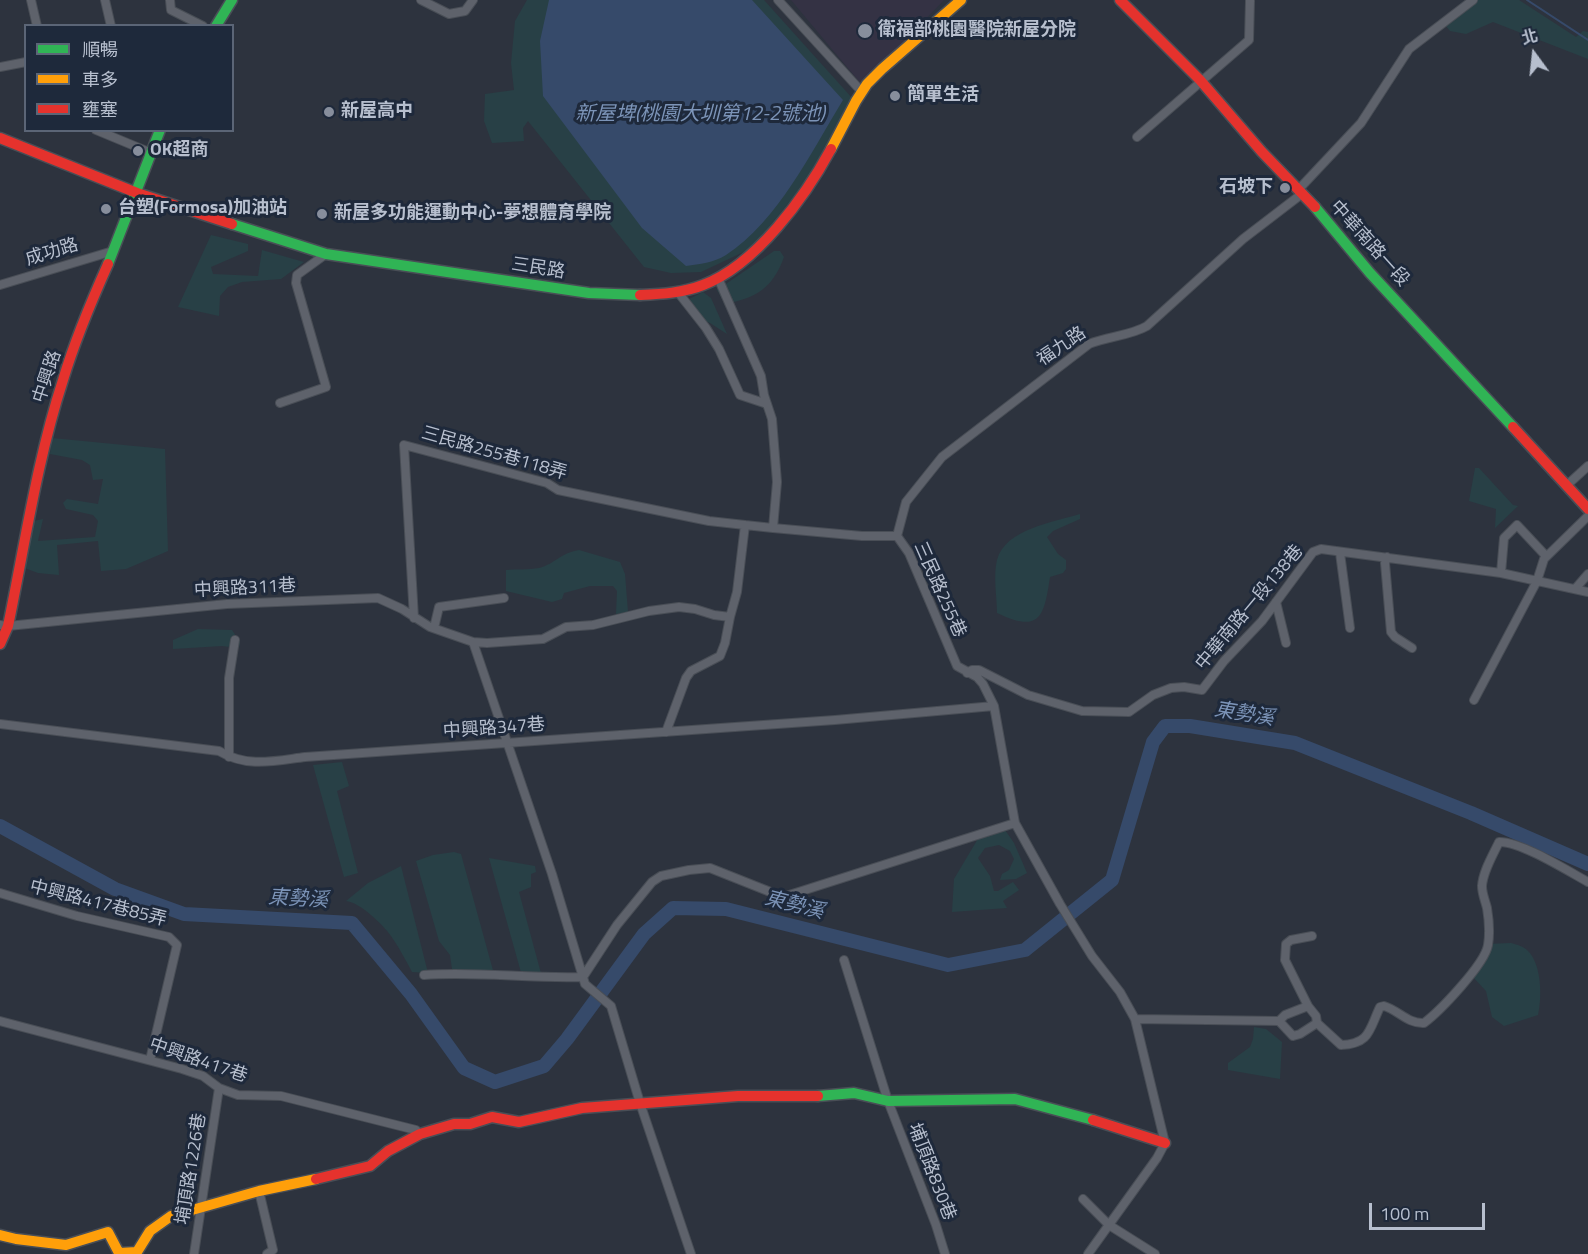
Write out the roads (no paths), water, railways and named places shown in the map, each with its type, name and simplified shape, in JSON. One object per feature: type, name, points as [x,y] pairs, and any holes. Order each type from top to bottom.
[{"type":"street","points":[[31,0],[37,24]]},
{"type":"street","points":[[105,0],[111,24]]},
{"type":"street","points":[[170,0],[171,10],[199,24]]},
{"type":"street","points":[[217,24],[232,0]]},
{"type":"street","points":[[421,0],[449,14],[465,11],[473,0]]},
{"type":"street","points":[[778,0],[862,92]]},
{"type":"street","name":"三民路","points":[[0,138],[137,193],[326,254],[589,293],[630,296],[677,291],[718,278],[766,238],[806,189],[862,92],[876,75],[961,0]]},
{"type":"street","name":"福九路","points":[[897,536],[906,502],[942,457],[1089,344],[1134,332],[1147,326],[1242,239],[1301,191],[1361,123],[1409,49],[1473,0]]},
{"type":"street","points":[[1137,137],[1200,80],[1249,40],[1250,1]]},
{"type":"street","name":"中華南路一段","points":[[1121,2],[1200,80],[1262,152],[1301,191],[1370,273],[1588,509]]},
{"type":"street","points":[[0,67],[24,62]]},
{"type":"street","points":[[100,132],[149,152]]},
{"type":"street","name":"中興路","points":[[0,644],[53,412],[67,367],[137,193],[149,152],[159,132]]},
{"type":"street","name":"成功路","points":[[0,285],[113,251]]},
{"type":"street","points":[[280,403],[326,387],[296,283],[297,275],[326,254]]},
{"type":"street","points":[[718,278],[761,376],[772,419],[777,482],[774,528]]},
{"type":"street","points":[[677,291],[719,349],[740,395],[767,404]]},
{"type":"street","name":"三民路255巷118弄","points":[[414,618],[404,445],[547,483],[558,490],[709,521],[745,525]]},
{"type":"street","points":[[1566,486],[1588,466]]},
{"type":"street","points":[[1474,700],[1538,581],[1546,556],[1588,516]]},
{"type":"street","points":[[666,732],[686,678],[691,671],[720,656],[725,643],[736,592],[745,525]]},
{"type":"street","name":"三民路255巷","points":[[745,525],[862,536],[897,536],[909,553],[957,666],[977,677],[994,706],[1016,823],[1060,904],[1092,956],[1120,992],[1135,1019],[1165,1143]]},
{"type":"street","points":[[1501,573],[1504,538],[1516,525],[1546,556]]},
{"type":"street","name":"中華南路一段138巷","points":[[967,673],[979,669],[1028,695],[1082,711],[1129,712],[1152,695],[1171,688],[1184,687],[1202,690],[1224,661],[1276,603],[1313,552],[1322,549],[1501,573],[1588,592]]},
{"type":"street","points":[[1340,553],[1350,628]]},
{"type":"street","points":[[1387,557],[1385,563],[1391,632],[1412,648]]},
{"type":"street","points":[[1575,589],[1588,574]]},
{"type":"street","name":"中興路311巷","points":[[4,626],[227,604],[378,598],[434,628],[473,642]]},
{"type":"street","points":[[434,628],[439,607],[504,598]]},
{"type":"street","points":[[1276,603],[1286,643]]},
{"type":"street","points":[[691,1254],[640,1103],[620,1032],[608,1004],[584,980],[552,874],[473,642],[543,639],[566,627],[593,625],[649,611],[679,607],[730,617]]},
{"type":"street","points":[[229,757],[230,678],[235,639]]},
{"type":"street","name":"中興路347巷","points":[[0,724],[219,751],[240,761],[268,763],[305,757],[509,744],[994,706]]},
{"type":"street","points":[[584,980],[617,925],[652,882],[661,876],[710,868],[783,897],[1016,823]]},
{"type":"street","points":[[1312,936],[1290,940],[1287,944],[1285,960],[1308,1006],[1316,1016],[1317,1023],[1341,1045],[1356,1044],[1364,1039],[1380,1007],[1384,1006],[1417,1023],[1424,1023],[1445,1004],[1484,958],[1488,948],[1488,915],[1482,885],[1499,842],[1505,842],[1530,852],[1588,882]]},
{"type":"street","name":"中興路417巷85弄","points":[[0,893],[77,916],[173,939],[177,945],[150,1060]]},
{"type":"street","name":"埔頂路830巷","points":[[844,960],[888,1101],[945,1254]]},
{"type":"street","points":[[424,975],[584,980]]},
{"type":"street","points":[[1279,1021],[1285,1015],[1308,1006]]},
{"type":"street","points":[[1135,1019],[1279,1021],[1293,1035],[1300,1034],[1317,1023]]},
{"type":"street","name":"中興路417巷","points":[[0,1021],[203,1076],[219,1088],[238,1095],[281,1096],[416,1130],[420,1134]]},
{"type":"street","name":"埔頂路1226巷","points":[[194,1254],[219,1088]]},
{"type":"street","points":[[0,1235],[66,1245],[103,1232],[108,1233],[119,1253],[137,1252],[150,1231],[171,1216],[259,1191],[370,1166],[388,1151],[420,1134],[449,1125],[470,1124],[492,1117],[519,1122],[563,1111],[640,1103],[738,1096],[809,1097],[854,1093],[888,1101],[1016,1099],[1165,1143],[1157,1158],[1088,1254]]},
{"type":"street","points":[[259,1191],[273,1250],[267,1254]]},
{"type":"street","points":[[1083,1199],[1109,1225],[1155,1254]]},
{"type":"water","name":"新屋埤(桃園大圳第12-2號池)","points":[[549,0],[752,0],[843,100],[792,184],[762,224],[745,241],[721,258],[686,266],[642,228],[543,96],[540,41]]},
{"type":"waterway","points":[[1527,0],[1588,40]]},
{"type":"waterway","name":"東勢溪","points":[[0,826],[115,889],[184,914],[352,923],[411,994],[464,1068],[495,1082],[544,1066],[567,1039],[644,934],[673,908],[726,909],[948,965],[1025,950],[1112,880],[1153,742],[1165,726],[1190,726],[1295,743],[1471,813],[1588,864]]},
{"type":"place","name":"衛福部桃園醫院新屋分院","points":[[865,31]]},
{"type":"place","name":"簡單生活","points":[[895,96]]},
{"type":"place","name":"新屋高中","points":[[329,112]]},
{"type":"place","name":"OK超商","points":[[138,151]]},
{"type":"place","name":"石坡下","points":[[1285,188]]},
{"type":"place","name":"台塑(Formosa)加油站","points":[[106,209]]},
{"type":"place","name":"新屋多功能運動中心-夢想體育學院","points":[[322,214]]}]
